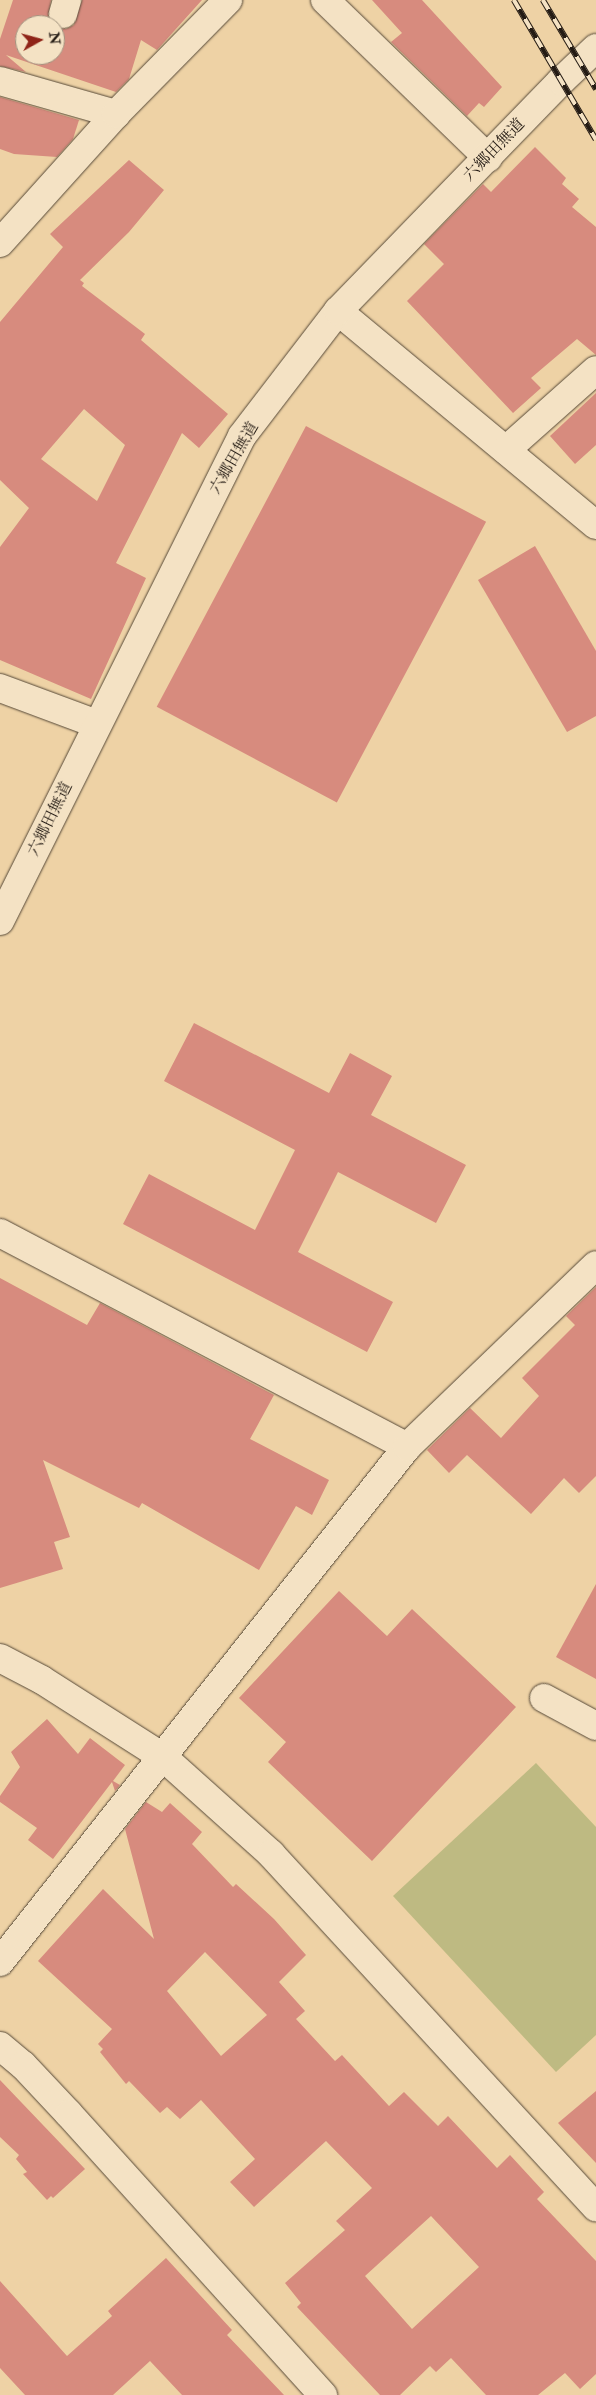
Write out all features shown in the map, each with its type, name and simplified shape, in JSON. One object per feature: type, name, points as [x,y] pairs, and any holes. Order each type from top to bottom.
[{"type":"street","points":[[0,243],[116,114],[228,0]]},
{"type":"street","points":[[325,0],[488,158]]},
{"type":"street","name":"六郷田無道","points":[[0,921],[8,887],[97,724],[242,436],[338,311],[596,48]]},
{"type":"street","points":[[0,81],[116,114]]},
{"type":"street","points":[[338,311],[596,525]]},
{"type":"street","points":[[506,450],[596,370]]},
{"type":"street","points":[[0,688],[97,724]]},
{"type":"street","points":[[0,1233],[407,1447]]},
{"type":"street","points":[[0,1962],[407,1447],[596,1265]]},
{"type":"street","points":[[0,1658],[42,1680],[163,1757],[271,1854],[596,2207]]},
{"type":"street","points":[[544,1698],[596,1726]]},
{"type":"street","points":[[0,2046],[23,2065],[69,2114],[323,2395]]},
{"type":"shaded area","points":[[536,1763],[596,1827],[596,2035],[556,2072],[393,1896]]},
{"type":"building","points":[[13,0],[51,0],[48,15],[15,15],[15,58],[6,55],[15,63],[15,65],[26,72],[0,66],[0,39]]},
{"type":"building","points":[[82,0],[202,0],[157,50],[141,40],[129,79],[116,92],[36,65],[65,65],[65,29],[74,25]]},
{"type":"building","points":[[372,0],[422,0],[502,87],[484,107],[479,103],[467,116],[391,42],[402,33]]},
{"type":"building","points":[[0,97],[79,120],[73,139],[57,157],[14,154],[0,149]]},
{"type":"building","points":[[535,147],[566,178],[562,184],[579,199],[572,207],[596,227],[596,355],[577,339],[531,378],[541,388],[513,413],[407,301],[444,264],[424,244],[483,184],[491,192]]},
{"type":"building","points":[[129,160],[164,190],[129,232],[80,280],[84,283],[82,286],[145,334],[141,340],[228,414],[199,448],[182,433],[116,563],[146,578],[91,699],[0,660],[0,547],[29,508],[0,480],[0,322],[63,247],[50,234]],"holes":[[[84,409],[125,445],[97,501],[41,459]]]},
{"type":"building","points":[[596,393],[596,445],[575,464],[550,436]]},
{"type":"building","points":[[306,426],[486,522],[337,803],[157,707]]},
{"type":"building","points":[[535,546],[596,651],[596,716],[567,732],[478,580]]},
{"type":"building","points":[[194,1023],[329,1093],[350,1053],[392,1076],[371,1115],[466,1165],[436,1223],[338,1172],[298,1252],[393,1302],[367,1352],[123,1224],[149,1174],[255,1230],[295,1150],[164,1081]]},
{"type":"building","points":[[0,1278],[87,1325],[100,1303],[274,1395],[250,1439],[329,1480],[312,1515],[296,1506],[259,1570],[142,1503],[139,1508],[43,1460],[70,1537],[54,1542],[63,1569],[0,1588]]},
{"type":"building","points":[[596,1287],[596,1476],[579,1493],[564,1478],[531,1514],[467,1455],[449,1473],[427,1450],[470,1408],[501,1438],[539,1396],[522,1378],[575,1325],[566,1316]]},
{"type":"building","points":[[596,1584],[596,1679],[556,1657]]},
{"type":"building","points":[[339,1591],[387,1636],[412,1609],[516,1707],[372,1861],[268,1762],[286,1742],[239,1698]]},
{"type":"building","points":[[47,1719],[78,1754],[90,1738],[125,1765],[113,1781],[120,1785],[115,1791],[112,1782],[53,1859],[28,1840],[37,1828],[0,1802],[0,1796],[20,1767],[11,1752]]},
{"type":"building","points":[[146,1802],[162,1812],[170,1803],[202,1832],[192,1844],[233,1887],[236,1884],[274,1919],[306,1955],[279,1982],[305,2011],[296,2019],[335,2061],[342,2055],[389,2106],[404,2092],[438,2126],[448,2116],[497,2168],[510,2155],[544,2192],[537,2199],[596,2261],[596,2374],[580,2389],[565,2373],[538,2395],[486,2395],[451,2358],[436,2372],[430,2366],[400,2395],[380,2395],[297,2307],[301,2303],[285,2283],[345,2230],[336,2221],[372,2188],[326,2141],[254,2207],[230,2182],[255,2159],[201,2100],[180,2119],[167,2107],[160,2113],[129,2081],[126,2084],[100,2052],[103,2049],[98,2044],[112,2029],[38,1961],[103,1889],[154,1939],[125,1829]],"holes":[[[205,1952],[267,2015],[221,2056],[167,1991]],[[431,2216],[479,2267],[412,2329],[365,2276]]]},
{"type":"building","points":[[0,2080],[85,2169],[53,2198],[51,2196],[47,2200],[23,2174],[27,2172],[16,2159],[19,2155],[0,2137]]},
{"type":"building","points":[[596,2091],[596,2163],[558,2123]]},
{"type":"building","points":[[166,2258],[232,2330],[227,2335],[284,2395],[182,2395],[150,2361],[113,2395],[25,2395],[0,2368],[0,2281],[67,2356],[112,2316],[108,2311]]},
{"type":"railway","points":[[514,0],[596,140]]},
{"type":"railway","points":[[543,0],[596,89]]}]
